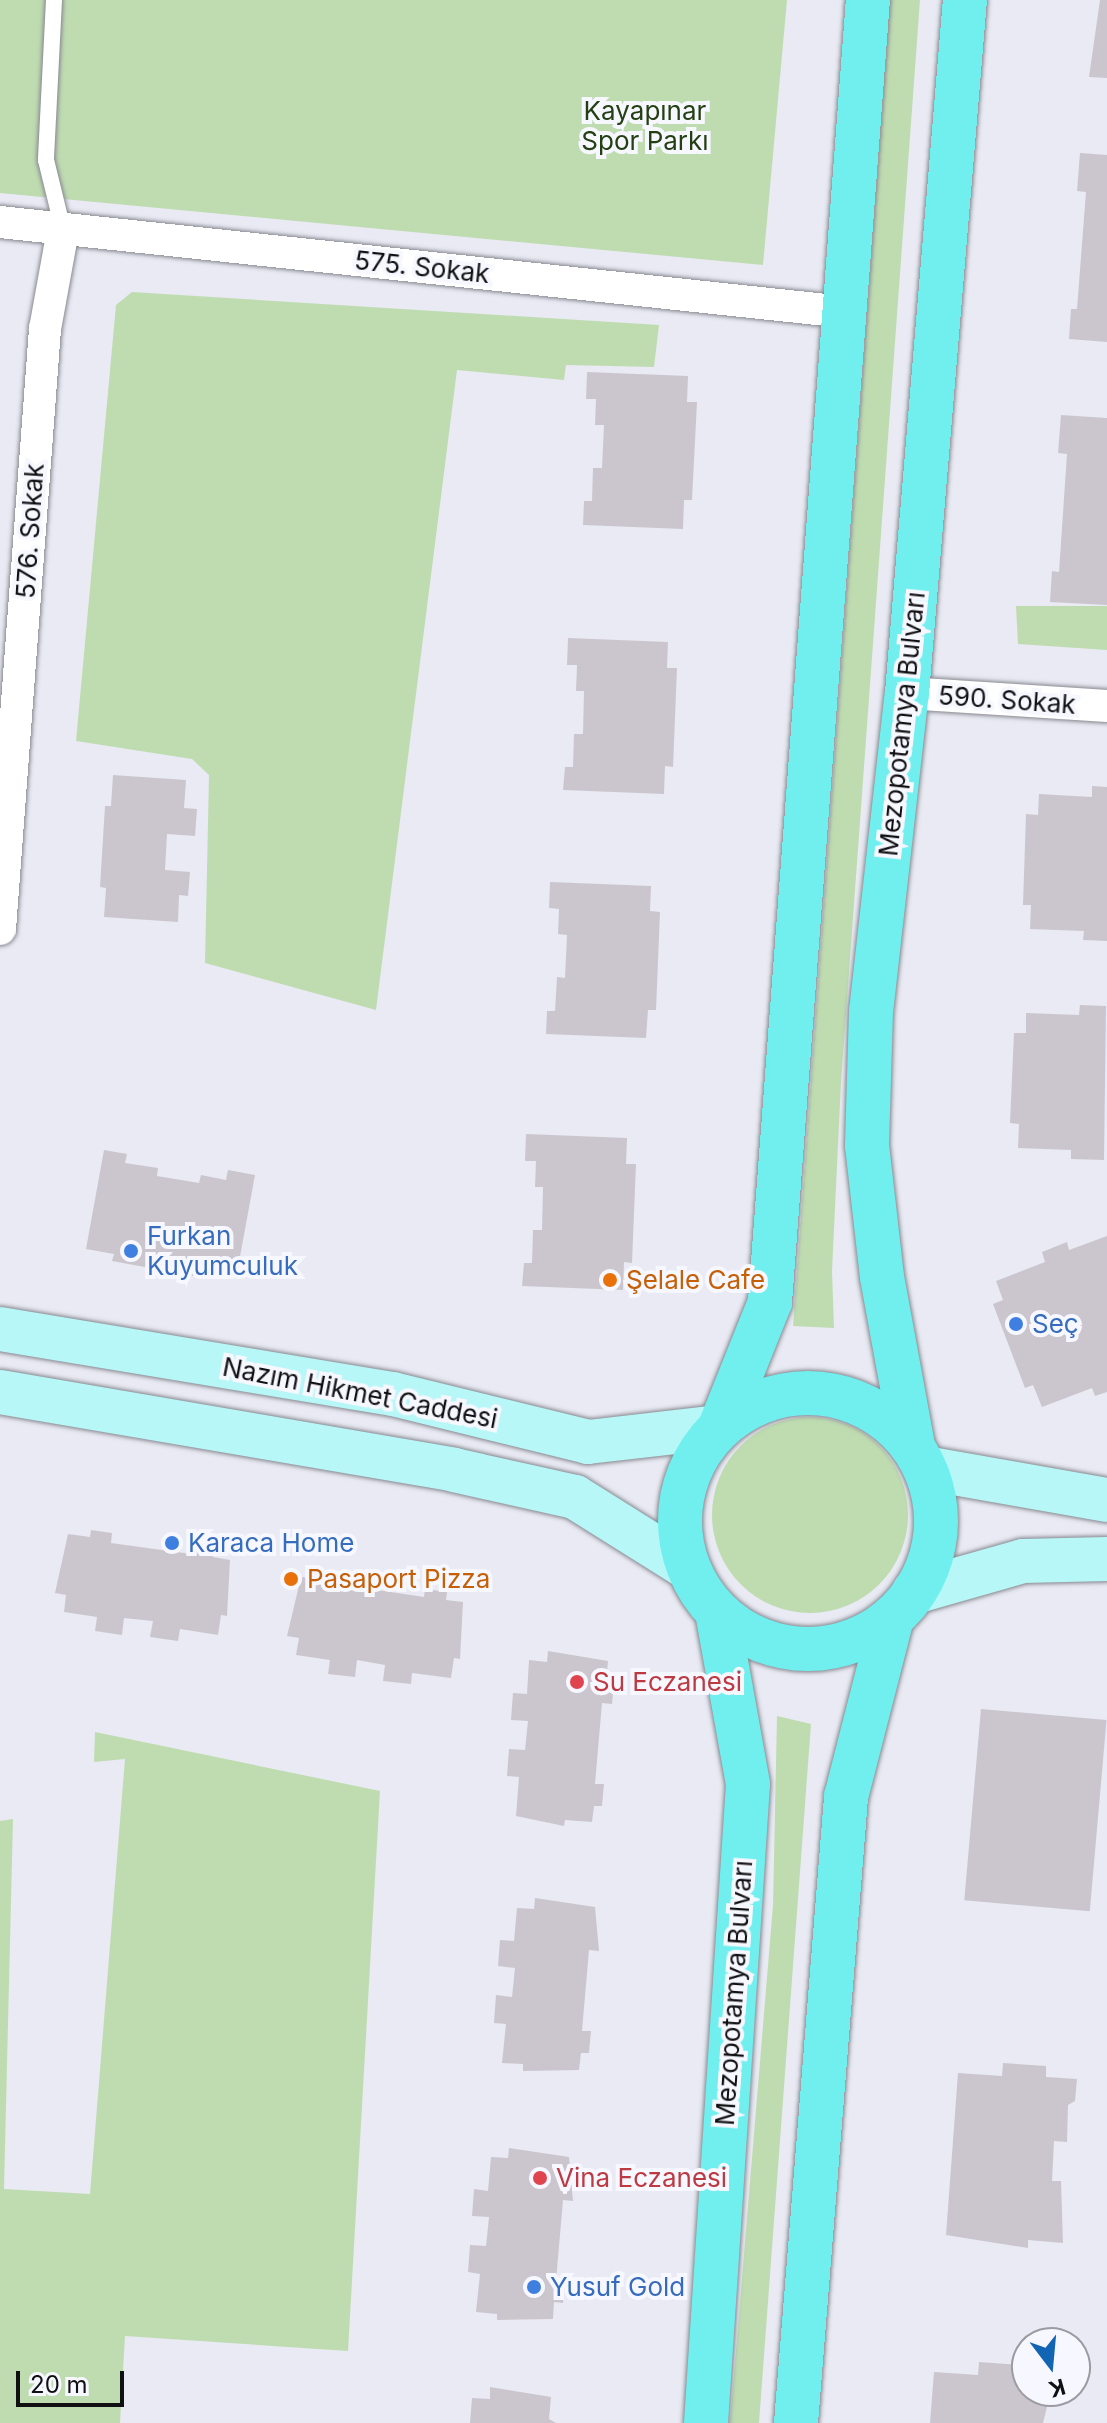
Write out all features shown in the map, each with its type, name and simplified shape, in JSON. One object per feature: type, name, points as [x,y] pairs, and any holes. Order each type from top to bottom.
[{"type":"main road","points":[[868,0],[770,1302],[720,1427],[696,1458],[682,1493],[681,1544],[688,1568],[717,1612],[757,1639],[804,1649],[851,1641],[903,1605],[1023,1561],[1107,1559]]},
{"type":"main road","name":"Mezopotamya Bulvarı","points":[[919,1457],[882,1277],[867,1145],[871,1012],[907,693],[965,0]]},
{"type":"main road","name":"Nazım Hikmet Caddesi","points":[[0,1329],[393,1394],[588,1442],[720,1427]]},
{"type":"main road","points":[[0,1392],[454,1470],[575,1497],[688,1568]]},
{"type":"main road","points":[[720,1427],[763,1401],[821,1393],[877,1412],[919,1457],[934,1492],[934,1544],[903,1605],[846,1797],[796,2423]]},
{"type":"main road","points":[[919,1457],[1107,1500]]},
{"type":"main road","name":"Mezopotamya Bulvarı","points":[[706,2423],[748,1784],[717,1612]]},
{"type":"street","name":"575. Sokak","points":[[0,222],[845,312]]},
{"type":"street","name":"576. Sokak","points":[[0,929],[4,838],[45,329],[63,230]]},
{"type":"street","name":"590. Sokak","points":[[907,693],[1107,706]]},
{"type":"lane","points":[[54,0],[46,160],[63,230]]},
{"type":"green space","name":"Kayapınar Spor Parkı","points":[[0,0],[787,0],[763,265],[0,193]]},
{"type":"green space","points":[[890,0],[920,0],[841,1082],[832,1271],[834,1328],[793,1326]]},
{"type":"green space","points":[[132,292],[659,325],[654,367],[566,365],[564,380],[457,370],[376,1010],[205,963],[209,775],[192,759],[76,741],[116,305]]},
{"type":"green space","points":[[1016,606],[1107,606],[1107,650],[1018,644]]},
{"type":"green space","points":[[810,1417],[848,1424],[879,1446],[901,1477],[908,1515],[901,1553],[879,1584],[848,1606],[810,1613],[772,1606],[741,1584],[719,1553],[712,1515],[719,1477],[741,1446],[772,1424]]},
{"type":"green space","points":[[777,1716],[811,1724],[759,2423],[730,2423],[773,1905]]},
{"type":"green space","points":[[95,1732],[380,1791],[348,2351],[125,2336],[120,2423],[0,2423],[0,1821],[13,1819],[4,2189],[90,2194],[125,1759],[94,1762]]},
{"type":"building","points":[[1100,0],[1107,0],[1107,78],[1089,77]]},
{"type":"building","points":[[1080,153],[1107,155],[1107,342],[1069,339],[1071,309],[1077,309],[1086,192],[1077,191]]},
{"type":"building","points":[[587,372],[688,376],[687,402],[697,402],[692,500],[684,500],[683,529],[583,525],[584,501],[592,501],[593,468],[602,468],[604,425],[595,425],[596,399],[586,399]]},
{"type":"building","points":[[1061,415],[1107,418],[1107,605],[1050,602],[1052,571],[1059,572],[1067,454],[1058,453]]},
{"type":"building","points":[[568,638],[668,642],[667,668],[677,668],[673,767],[665,766],[664,794],[563,790],[565,767],[573,767],[574,734],[583,734],[584,691],[576,691],[577,665],[567,665]]},
{"type":"building","points":[[113,775],[186,780],[184,808],[197,809],[195,836],[167,834],[165,870],[190,872],[188,896],[179,895],[178,922],[104,917],[106,888],[100,887],[105,806],[111,806]]},
{"type":"building","points":[[1092,786],[1107,787],[1107,941],[1083,940],[1084,931],[1030,929],[1031,905],[1023,905],[1026,814],[1038,815],[1039,794],[1092,797]]},
{"type":"building","points":[[550,882],[651,886],[650,911],[660,912],[656,1010],[648,1010],[646,1038],[546,1034],[547,1011],[555,1011],[557,977],[565,978],[567,935],[558,934],[559,909],[549,908]]},
{"type":"building","points":[[1080,1005],[1106,1006],[1104,1160],[1071,1159],[1071,1150],[1018,1148],[1019,1124],[1010,1123],[1014,1033],[1026,1033],[1026,1013],[1079,1015]]},
{"type":"building","points":[[526,1134],[627,1138],[626,1164],[636,1164],[632,1263],[624,1262],[623,1290],[522,1286],[524,1263],[532,1263],[533,1230],[542,1230],[543,1187],[535,1187],[536,1161],[525,1161]]},
{"type":"building","points":[[104,1150],[127,1154],[125,1163],[158,1168],[157,1176],[199,1183],[201,1175],[226,1180],[228,1170],[255,1175],[237,1273],[211,1269],[210,1279],[112,1261],[114,1254],[86,1249]]},
{"type":"building","points":[[1107,1236],[1107,1392],[1095,1396],[1092,1388],[1042,1407],[1033,1385],[1025,1388],[993,1304],[1003,1300],[996,1281],[1045,1262],[1042,1252],[1067,1242],[1069,1250]]},
{"type":"building","points":[[91,1530],[112,1533],[111,1543],[191,1554],[193,1545],[214,1548],[213,1557],[230,1560],[227,1616],[221,1615],[218,1635],[180,1629],[178,1641],[150,1637],[153,1621],[124,1618],[122,1635],[95,1631],[97,1617],[64,1612],[66,1595],[55,1593],[68,1534],[90,1537]]},
{"type":"building","points":[[324,1573],[345,1576],[344,1585],[424,1597],[425,1589],[447,1592],[446,1600],[463,1602],[460,1659],[454,1658],[451,1678],[412,1673],[411,1684],[383,1681],[385,1665],[357,1660],[355,1677],[328,1674],[330,1660],[296,1655],[299,1638],[287,1636],[301,1577],[323,1580]]},
{"type":"building","points":[[548,1651],[608,1661],[606,1682],[614,1683],[612,1704],[602,1703],[595,1784],[604,1784],[602,1806],[594,1806],[592,1822],[565,1820],[564,1826],[516,1816],[519,1777],[507,1776],[509,1749],[525,1750],[528,1721],[511,1720],[513,1693],[527,1694],[529,1660],[547,1662]]},
{"type":"building","points":[[981,1709],[1107,1720],[1090,1911],[964,1900]]},
{"type":"building","points":[[535,1898],[595,1907],[599,1951],[589,1950],[582,2031],[591,2031],[589,2053],[581,2053],[579,2070],[523,2071],[523,2064],[502,2063],[506,2024],[494,2023],[496,1995],[512,1997],[515,1968],[498,1966],[500,1940],[514,1941],[517,1908],[534,1909]]},
{"type":"building","points":[[1003,2063],[1046,2066],[1046,2077],[1077,2079],[1075,2101],[1068,2105],[1067,2142],[1054,2141],[1052,2181],[1061,2181],[1063,2243],[1028,2240],[1028,2248],[946,2235],[958,2073],[1002,2076]]},
{"type":"building","points":[[509,2148],[569,2157],[573,2201],[563,2200],[556,2281],[565,2281],[563,2303],[554,2302],[553,2319],[497,2320],[497,2314],[476,2312],[480,2274],[468,2272],[470,2245],[486,2246],[489,2217],[472,2216],[474,2189],[488,2191],[491,2157],[508,2158]]},
{"type":"building","points":[[979,2362],[1011,2364],[1011,2407],[1047,2407],[1043,2423],[930,2423],[934,2372],[978,2375]]},
{"type":"building","points":[[490,2387],[551,2397],[549,2419],[556,2423],[470,2423],[472,2398],[490,2399]]},
{"type":"place","name":"Furkan Kuyumculuk","points":[[131,1251]]},
{"type":"place","name":"Şelale Cafe","points":[[610,1280]]},
{"type":"place","name":"Seç","points":[[1016,1324]]},
{"type":"place","name":"Karaca Home","points":[[172,1543]]},
{"type":"place","name":"Pasaport Pizza","points":[[291,1579]]},
{"type":"place","name":"Su Eczanesi","points":[[577,1682]]},
{"type":"place","name":"Vina Eczanesi","points":[[540,2178]]},
{"type":"place","name":"Yusuf Gold","points":[[534,2287]]}]
